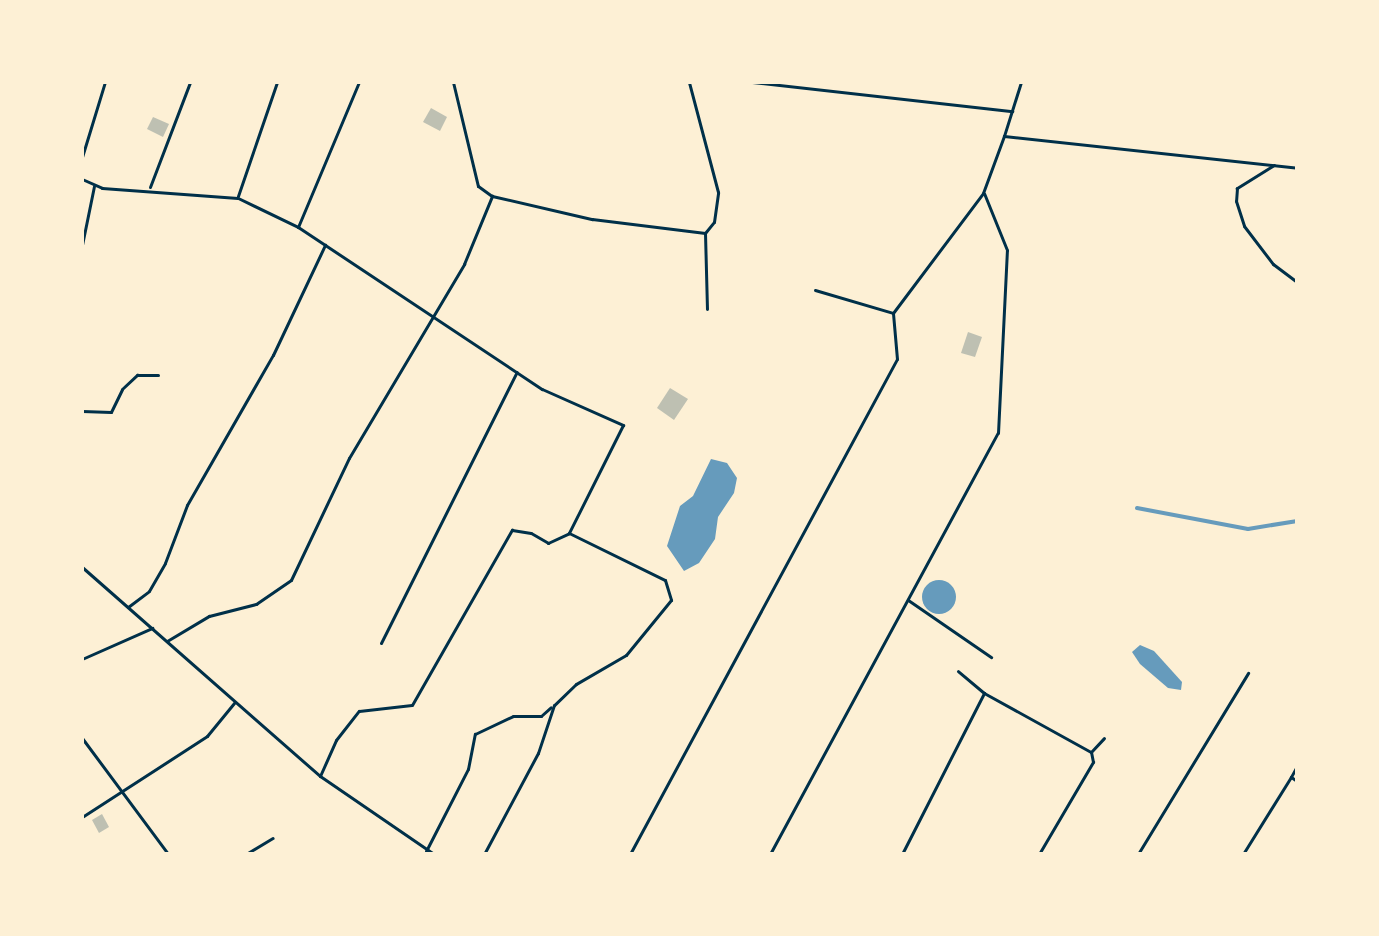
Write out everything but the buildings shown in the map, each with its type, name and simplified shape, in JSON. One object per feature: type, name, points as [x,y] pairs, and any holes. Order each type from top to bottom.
[{"type":"lane","points":[[82,157],[105,82]]},
{"type":"lane","points":[[150,188],[190,82]]},
{"type":"lane","points":[[238,198],[277,82]]},
{"type":"lane","points":[[298,227],[359,82]]},
{"type":"lane","points":[[453,82],[478,186],[492,196],[592,219],[705,233]]},
{"type":"lane","points":[[689,82],[718,192],[714,222],[705,233],[707,309]]},
{"type":"lane","points":[[752,82],[1012,111]]},
{"type":"lane","points":[[630,854],[897,359],[893,313],[983,193],[1021,82]]},
{"type":"lane","points":[[1004,136],[1297,168]]},
{"type":"lane","points":[[1274,165],[1237,188],[1236,201],[1244,226],[1273,264],[1297,282]]},
{"type":"lane","points":[[82,179],[94,184],[238,198],[298,227],[517,372],[623,425],[569,533],[548,543],[531,533],[512,530],[412,705],[359,711],[336,740],[320,776]]},
{"type":"lane","points":[[82,245],[94,184]]},
{"type":"lane","points":[[770,854],[998,433],[1007,250],[983,193]]},
{"type":"lane","points":[[167,641],[209,616],[256,604],[291,580],[349,458],[464,264],[492,196]]},
{"type":"lane","points":[[128,607],[149,591],[165,563],[187,505],[273,355],[325,245]]},
{"type":"lane","points":[[815,290],[893,313]]},
{"type":"lane","points":[[381,643],[517,372]]},
{"type":"lane","points":[[82,411],[111,412],[122,389],[137,375],[158,375]]},
{"type":"lane","points":[[426,851],[468,769],[475,734],[513,716],[541,716],[576,684],[626,655],[671,600],[665,580],[569,533]]},
{"type":"lane","points":[[82,567],[320,776],[434,854]]},
{"type":"lane","points":[[908,600],[991,657]]},
{"type":"lane","points":[[82,659],[152,628]]},
{"type":"lane","points":[[958,671],[984,693],[1091,752],[1093,762],[1039,854]]},
{"type":"lane","points":[[1138,854],[1248,673]]},
{"type":"lane","points":[[902,854],[984,693]]},
{"type":"lane","points":[[82,817],[207,736],[235,701]]},
{"type":"lane","points":[[484,854],[538,753],[554,705]]},
{"type":"lane","points":[[82,738],[168,854]]},
{"type":"lane","points":[[1091,752],[1104,738]]},
{"type":"lane","points":[[1243,854],[1297,766]]},
{"type":"lane","points":[[1291,777],[1297,781]]},
{"type":"lane","points":[[246,854],[273,838]]},
{"type":"water","points":[[711,459],[727,463],[737,478],[734,493],[718,517],[715,539],[699,563],[684,571],[667,546],[680,506],[693,496]]},
{"type":"water","points":[[939,580],[951,585],[956,597],[951,609],[939,614],[927,609],[922,597],[927,585]]},
{"type":"water","points":[[1140,645],[1154,651],[1182,682],[1181,690],[1168,688],[1140,664],[1132,652]]},
{"type":"waterway","points":[[1137,508],[1248,529],[1297,521]]}]
